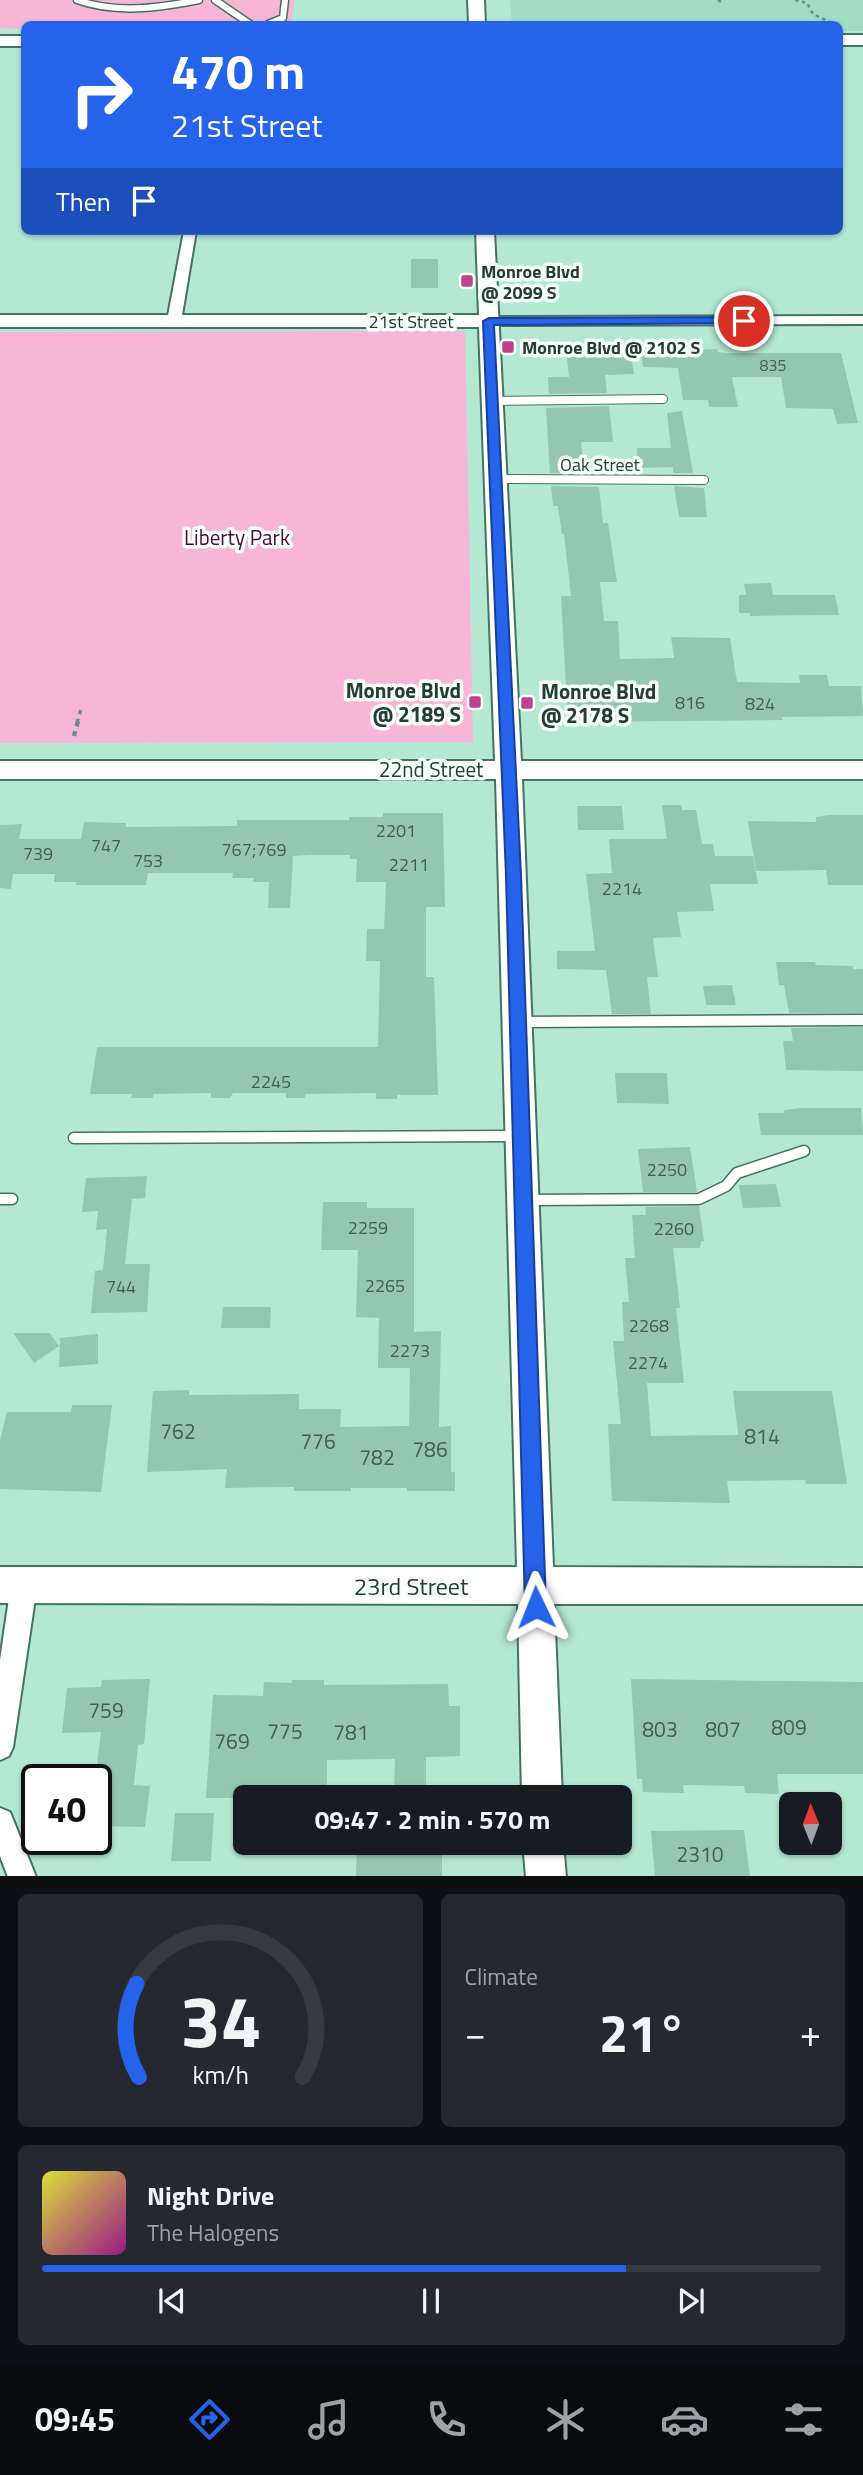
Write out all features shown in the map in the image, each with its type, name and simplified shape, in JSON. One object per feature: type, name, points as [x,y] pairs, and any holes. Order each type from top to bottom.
[{"type":"street","points":[[475,0],[477,21]]},
{"type":"street","points":[[843,40],[863,40]]},
{"type":"street","points":[[0,41],[21,41]]},
{"type":"street","points":[[174,321],[189,235]]},
{"type":"street","points":[[485,235],[508,769],[542,1785]]},
{"type":"street","name":"21st Street","points":[[0,321],[863,320]]},
{"type":"street","name":"22nd Street","points":[[0,770],[863,770]]},
{"type":"street","points":[[0,1746],[12,1585]]},
{"type":"street","name":"23rd Street","points":[[12,1585],[863,1586]]},
{"type":"street","points":[[0,1822],[22,1876]]},
{"type":"street","points":[[544,1855],[546,1876]]},
{"type":"lane","points":[[78,0],[110,7],[183,4],[199,0]]},
{"type":"lane","points":[[215,0],[246,21]]},
{"type":"lane","points":[[276,21],[283,18],[285,0]]},
{"type":"lane","points":[[492,401],[663,399]]},
{"type":"lane","name":"Oak Street","points":[[496,479],[704,480]]},
{"type":"lane","points":[[516,1022],[863,1020]]},
{"type":"lane","points":[[74,1138],[520,1136]]},
{"type":"lane","points":[[522,1200],[699,1199],[726,1186],[737,1173],[804,1151]]},
{"type":"path","points":[[795,0],[807,3],[813,14],[828,21]]},
{"type":"path","points":[[74,736],[81,709]]},
{"type":"shaded area","points":[[510,0],[863,0],[863,31],[843,31],[843,21],[512,21]]},
{"type":"green space","points":[[0,0],[294,0],[291,21],[21,21],[21,29],[0,28]]},
{"type":"green space","name":"Liberty Park","points":[[465,331],[473,742],[0,743],[0,332]]},
{"type":"building","points":[[411,259],[438,259],[438,288],[411,288]]},
{"type":"building","points":[[691,347],[692,350],[717,349],[718,352],[726,353],[841,353],[858,423],[837,424],[833,409],[786,408],[781,377],[732,377],[738,407],[709,407],[708,400],[683,400],[678,368],[643,367],[641,348]]},
{"type":"building","points":[[630,349],[634,374],[605,375],[607,393],[549,394],[548,377],[569,377],[566,350]]},
{"type":"building","points":[[609,406],[613,442],[581,442],[584,473],[550,473],[546,408]]},
{"type":"building","points":[[682,411],[693,473],[673,473],[673,467],[638,468],[637,448],[671,448],[667,413]]},
{"type":"building","points":[[551,486],[599,487],[603,523],[608,523],[617,582],[600,582],[604,621],[618,621],[620,659],[674,658],[671,637],[730,638],[737,682],[800,683],[799,675],[827,675],[829,686],[861,686],[863,716],[782,717],[783,720],[568,722],[561,596],[571,596],[564,534],[558,506],[553,506]]},
{"type":"building","points":[[674,486],[704,488],[707,517],[679,517]]},
{"type":"building","points":[[771,583],[773,595],[835,595],[839,615],[750,616],[750,613],[739,613],[739,595],[746,595],[744,584]]},
{"type":"building","points":[[662,805],[681,805],[682,810],[696,810],[702,844],[713,844],[715,856],[753,856],[758,884],[710,884],[714,911],[677,912],[681,937],[653,938],[658,977],[647,977],[651,1014],[612,1014],[606,970],[557,969],[557,951],[595,951],[586,874],[612,873],[609,839],[667,839]]},
{"type":"building","points":[[577,806],[622,806],[624,830],[578,830]]},
{"type":"building","points":[[383,813],[443,813],[445,907],[426,907],[426,977],[434,977],[438,1095],[397,1095],[397,1099],[376,1099],[376,1093],[305,1094],[305,1098],[286,1098],[286,1093],[233,1093],[230,1098],[211,1098],[211,1093],[153,1094],[153,1098],[131,1098],[132,1094],[90,1094],[97,1047],[378,1047],[380,961],[366,961],[367,929],[384,929],[386,882],[356,882],[357,859],[350,859],[350,855],[310,855],[293,856],[290,908],[268,908],[269,882],[253,882],[254,878],[232,878],[233,873],[148,873],[146,885],[76,885],[76,882],[54,882],[55,874],[13,874],[11,889],[0,888],[0,825],[22,824],[19,839],[81,839],[84,822],[126,823],[126,827],[237,826],[237,820],[349,820],[349,817],[383,817]]},
{"type":"building","points":[[863,815],[863,885],[828,885],[826,870],[756,871],[748,821],[816,822],[816,817]]},
{"type":"building","points":[[776,962],[815,962],[816,965],[853,966],[853,969],[863,969],[863,1013],[789,1013],[784,985],[779,985]]},
{"type":"building","points":[[732,985],[736,1005],[706,1005],[703,986]]},
{"type":"building","points":[[863,1027],[863,1071],[786,1070],[783,1041],[793,1041],[791,1028]]},
{"type":"building","points":[[615,1073],[667,1073],[669,1104],[617,1103]]},
{"type":"building","points":[[861,1108],[863,1135],[761,1135],[758,1113],[784,1113],[784,1110]]},
{"type":"building","points":[[690,1147],[697,1192],[643,1192],[638,1149]]},
{"type":"building","points":[[147,1176],[145,1198],[132,1199],[125,1264],[150,1264],[147,1312],[91,1313],[95,1271],[103,1270],[107,1229],[96,1230],[98,1211],[82,1212],[86,1178]]},
{"type":"building","points":[[776,1184],[781,1207],[743,1208],[739,1185]]},
{"type":"building","points":[[323,1202],[367,1202],[367,1208],[414,1208],[414,1332],[441,1331],[439,1427],[451,1426],[451,1472],[455,1472],[455,1491],[407,1491],[407,1488],[294,1491],[294,1487],[225,1488],[227,1469],[147,1472],[153,1391],[189,1390],[189,1395],[299,1394],[299,1409],[341,1409],[340,1427],[409,1426],[410,1368],[378,1368],[379,1318],[356,1317],[358,1250],[321,1250]]},
{"type":"building","points":[[699,1206],[704,1241],[701,1241],[700,1248],[673,1248],[680,1308],[676,1308],[684,1383],[647,1383],[651,1436],[738,1435],[733,1391],[832,1391],[847,1484],[806,1484],[805,1480],[727,1481],[730,1503],[612,1501],[608,1424],[621,1424],[613,1341],[624,1341],[622,1302],[629,1302],[625,1258],[635,1258],[632,1215],[646,1215],[645,1207]]},
{"type":"building","points":[[223,1307],[271,1307],[270,1328],[221,1328]]},
{"type":"building","points":[[13,1333],[50,1333],[59,1346],[34,1363]]},
{"type":"building","points":[[98,1334],[98,1364],[59,1367],[60,1338]]},
{"type":"building","points":[[72,1405],[112,1405],[101,1492],[0,1489],[0,1440],[7,1412],[71,1412]]},
{"type":"building","points":[[150,1679],[144,1744],[138,1745],[134,1785],[150,1786],[145,1827],[112,1826],[112,1764],[97,1764],[101,1732],[62,1733],[67,1688],[101,1687],[102,1680]]},
{"type":"building","points":[[631,1679],[863,1682],[863,1774],[777,1774],[779,1794],[745,1793],[744,1786],[683,1785],[684,1793],[643,1792],[642,1779],[637,1779]]},
{"type":"building","points":[[292,1680],[324,1680],[324,1685],[448,1684],[449,1706],[460,1706],[460,1756],[426,1757],[426,1785],[394,1785],[395,1759],[327,1760],[327,1785],[233,1785],[233,1798],[206,1798],[213,1695],[263,1696],[264,1682],[292,1683]]},
{"type":"building","points":[[175,1813],[214,1813],[211,1861],[171,1861]]},
{"type":"building","points":[[744,1830],[750,1876],[655,1876],[651,1831]]},
{"type":"building","points":[[357,1855],[442,1855],[442,1876],[356,1876]]},
{"type":"place","name":"Monroe Blvd @ 2099 S","points":[[467,281]]},
{"type":"place","name":"Monroe Blvd @ 2102 S","points":[[508,347]]},
{"type":"place","name":"Monroe Blvd @ 2189 S","points":[[475,702]]},
{"type":"place","name":"Monroe Blvd @ 2178 S","points":[[527,703]]},
{"type":"route","points":[[536,1607],[513,875],[489,321],[744,321]]}]
